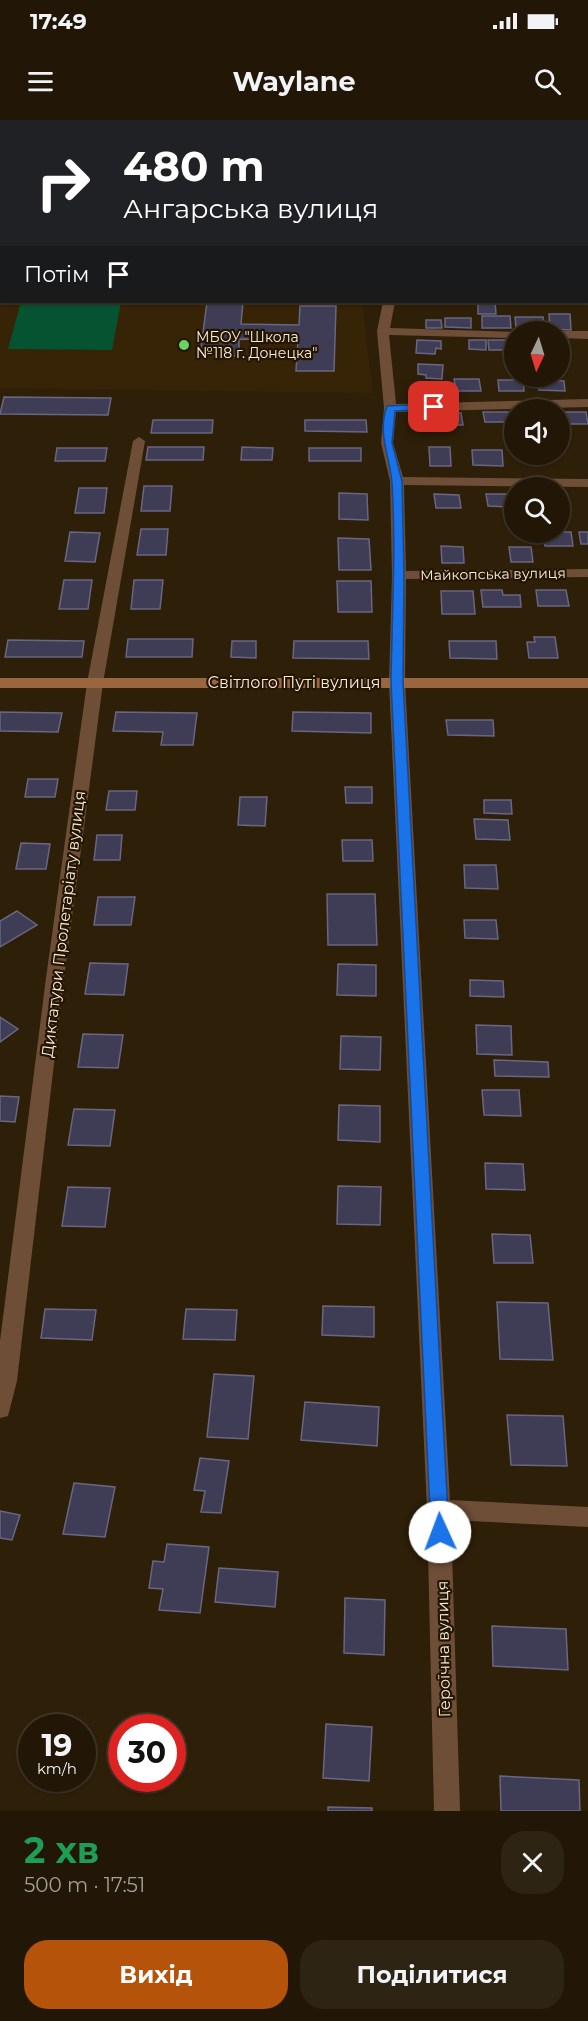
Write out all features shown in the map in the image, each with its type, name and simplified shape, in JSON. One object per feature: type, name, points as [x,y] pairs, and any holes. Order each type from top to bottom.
[{"type":"main road","name":"Світлого Путі вулиця","points":[[0,683],[588,683]]},
{"type":"street","name":"Героїчна вулиця","points":[[389,303],[383,331],[390,408],[387,443],[397,481],[399,576],[397,682],[439,1509],[447,1811]]},
{"type":"street","points":[[383,331],[504,334]]},
{"type":"street","points":[[570,335],[588,335]]},
{"type":"street","points":[[390,408],[588,403]]},
{"type":"street","name":"Диктатури Пролетаріату вулиця","points":[[0,1409],[95,683],[139,441]]},
{"type":"street","points":[[397,481],[588,483]]},
{"type":"street","name":"Майкопська вулиця","points":[[399,576],[588,573]]},
{"type":"street","points":[[439,1509],[588,1517]]},
{"type":"shaded area","name":"МБОУ \"Школа №118 г. Донецка\"","points":[[0,303],[362,303],[373,393],[0,388]]},
{"type":"green space","points":[[21,303],[121,303],[112,350],[8,349]]},
{"type":"building","points":[[207,303],[243,303],[241,324],[299,325],[300,306],[336,306],[334,371],[296,371],[298,340],[239,339],[239,356],[200,355]]},
{"type":"building","points":[[478,303],[495,303],[496,314],[478,314]]},
{"type":"building","points":[[549,314],[570,314],[571,330],[570,321],[549,321]]},
{"type":"building","points":[[482,316],[510,316],[510,321],[504,321],[504,328],[482,328]]},
{"type":"building","points":[[515,317],[543,317],[544,321],[515,321]]},
{"type":"building","points":[[445,318],[471,318],[471,328],[445,327]]},
{"type":"building","points":[[426,320],[441,320],[442,328],[426,328]]},
{"type":"building","points":[[417,340],[441,341],[441,349],[436,348],[435,354],[416,353]]},
{"type":"building","points":[[469,340],[486,340],[486,350],[469,349]]},
{"type":"building","points":[[488,340],[504,340],[504,350],[489,350]]},
{"type":"building","points":[[418,364],[443,365],[442,379],[426,378],[426,375],[418,374]]},
{"type":"building","points":[[454,379],[479,379],[481,391],[456,391]]},
{"type":"building","points":[[498,380],[504,380],[504,387],[524,387],[524,391],[499,391]]},
{"type":"building","points":[[539,387],[565,387],[565,391],[539,390]]},
{"type":"building","points":[[4,397],[111,398],[108,415],[0,414]]},
{"type":"building","points":[[483,412],[504,412],[504,422],[485,422]]},
{"type":"building","points":[[570,412],[586,412],[588,424],[570,424]]},
{"type":"building","points":[[428,413],[461,413],[463,425],[430,425]]},
{"type":"building","points":[[153,420],[213,420],[212,433],[151,433]]},
{"type":"building","points":[[305,420],[366,420],[367,432],[305,431]]},
{"type":"building","points":[[148,447],[204,447],[203,460],[146,460]]},
{"type":"building","points":[[242,447],[273,448],[272,460],[241,460]]},
{"type":"building","points":[[429,447],[450,447],[451,466],[430,466]]},
{"type":"building","points":[[57,448],[107,448],[105,461],[55,461]]},
{"type":"building","points":[[309,448],[361,448],[361,461],[309,461]]},
{"type":"building","points":[[472,450],[502,450],[503,466],[473,465]]},
{"type":"building","points":[[144,486],[172,486],[170,511],[141,511]]},
{"type":"building","points":[[79,488],[107,488],[104,513],[75,513]]},
{"type":"building","points":[[339,493],[367,494],[368,520],[339,519]]},
{"type":"building","points":[[434,494],[459,495],[461,508],[436,508]]},
{"type":"building","points":[[486,494],[504,494],[504,507],[488,506]]},
{"type":"building","points":[[141,529],[168,529],[166,555],[137,555]]},
{"type":"building","points":[[70,532],[100,533],[95,562],[65,561]]},
{"type":"building","points":[[571,532],[573,546],[545,546],[545,543],[570,543]]},
{"type":"building","points":[[579,532],[588,532],[588,544],[581,544]]},
{"type":"building","points":[[338,538],[369,539],[371,570],[339,570]]},
{"type":"building","points":[[441,546],[463,547],[464,563],[442,563]]},
{"type":"building","points":[[509,547],[531,547],[533,562],[511,562]]},
{"type":"building","points":[[64,580],[92,580],[88,609],[59,609]]},
{"type":"building","points":[[134,580],[163,580],[160,609],[131,609]]},
{"type":"building","points":[[337,581],[371,581],[372,612],[338,612]]},
{"type":"building","points":[[481,590],[502,590],[503,595],[520,595],[521,607],[483,607]]},
{"type":"building","points":[[536,590],[566,590],[569,606],[538,606]]},
{"type":"building","points":[[441,591],[473,591],[475,614],[442,614]]},
{"type":"building","points":[[534,637],[555,637],[558,658],[529,658],[527,642],[535,642]]},
{"type":"building","points":[[128,639],[193,639],[192,657],[126,657]]},
{"type":"building","points":[[8,640],[84,641],[82,657],[5,657]]},
{"type":"building","points":[[232,641],[256,641],[256,658],[231,657]]},
{"type":"building","points":[[294,641],[368,641],[369,659],[293,658]]},
{"type":"building","points":[[449,641],[496,641],[497,659],[450,658]]},
{"type":"building","points":[[0,712],[62,713],[58,732],[0,731]]},
{"type":"building","points":[[116,712],[197,713],[193,745],[161,745],[163,732],[113,731]]},
{"type":"building","points":[[293,712],[371,713],[371,733],[292,731]]},
{"type":"building","points":[[446,720],[493,720],[494,736],[448,735]]},
{"type":"building","points":[[28,779],[58,779],[55,797],[25,797]]},
{"type":"building","points":[[345,787],[372,787],[372,803],[346,803]]},
{"type":"building","points":[[109,791],[137,791],[135,810],[106,810]]},
{"type":"building","points":[[240,797],[267,797],[265,826],[238,825]]},
{"type":"building","points":[[484,800],[511,800],[512,814],[484,813]]},
{"type":"building","points":[[474,819],[508,820],[510,840],[476,839]]},
{"type":"building","points":[[97,835],[122,835],[120,860],[94,860]]},
{"type":"building","points":[[342,840],[372,840],[373,861],[343,861]]},
{"type":"building","points":[[21,843],[50,844],[46,869],[16,869]]},
{"type":"building","points":[[464,865],[496,865],[498,889],[465,888]]},
{"type":"building","points":[[327,894],[375,894],[377,945],[328,945]]},
{"type":"building","points":[[98,897],[135,897],[131,925],[94,925]]},
{"type":"building","points":[[17,911],[37,925],[0,947],[0,921]]},
{"type":"building","points":[[464,920],[496,920],[498,939],[465,938]]},
{"type":"building","points":[[90,963],[128,964],[124,995],[85,994]]},
{"type":"building","points":[[338,964],[376,965],[376,996],[337,995]]},
{"type":"building","points":[[470,980],[503,981],[504,997],[470,996]]},
{"type":"building","points":[[0,1017],[18,1029],[0,1042]]},
{"type":"building","points":[[476,1025],[511,1026],[512,1055],[477,1054]]},
{"type":"building","points":[[83,1034],[123,1035],[118,1068],[78,1067]]},
{"type":"building","points":[[341,1036],[381,1037],[380,1070],[340,1069]]},
{"type":"building","points":[[494,1060],[548,1062],[549,1077],[495,1076]]},
{"type":"building","points":[[482,1090],[519,1090],[521,1116],[484,1115]]},
{"type":"building","points":[[0,1096],[19,1097],[15,1122],[0,1121]]},
{"type":"building","points":[[339,1105],[380,1106],[380,1142],[338,1140]]},
{"type":"building","points":[[74,1109],[115,1110],[110,1146],[68,1145]]},
{"type":"building","points":[[485,1163],[523,1164],[525,1190],[486,1189]]},
{"type":"building","points":[[338,1186],[381,1187],[380,1225],[337,1224]]},
{"type":"building","points":[[68,1187],[110,1188],[105,1227],[62,1226]]},
{"type":"building","points":[[492,1234],[530,1235],[533,1263],[494,1263]]},
{"type":"building","points":[[497,1302],[548,1303],[553,1360],[500,1359]]},
{"type":"building","points":[[323,1306],[374,1307],[374,1337],[322,1335]]},
{"type":"building","points":[[45,1309],[96,1310],[92,1340],[41,1338]]},
{"type":"building","points":[[186,1309],[237,1310],[235,1340],[183,1339]]},
{"type":"building","points":[[214,1374],[254,1376],[248,1439],[207,1437]]},
{"type":"building","points":[[305,1402],[379,1407],[377,1446],[301,1440]]},
{"type":"building","points":[[507,1415],[563,1416],[567,1466],[511,1465]]},
{"type":"building","points":[[200,1458],[229,1461],[221,1513],[201,1512],[205,1491],[194,1490]]},
{"type":"building","points":[[74,1483],[115,1487],[105,1537],[63,1534]]},
{"type":"building","points":[[0,1511],[20,1515],[12,1540],[0,1538]]},
{"type":"building","points":[[167,1544],[209,1547],[200,1613],[159,1610],[163,1589],[149,1588],[153,1561],[164,1562]]},
{"type":"building","points":[[219,1568],[278,1572],[275,1607],[215,1602]]},
{"type":"building","points":[[345,1598],[385,1600],[384,1655],[344,1653]]},
{"type":"building","points":[[492,1626],[566,1629],[568,1670],[493,1666]]},
{"type":"building","points":[[326,1724],[372,1727],[369,1781],[323,1778]]},
{"type":"building","points":[[500,1776],[579,1780],[580,1811],[501,1811]]},
{"type":"building","points":[[328,1807],[372,1808],[372,1811],[328,1811]]},
{"type":"place","name":"МБОУ \"Школа №118 г. Донецка\"","points":[[184,345]]},
{"type":"route","points":[[434,407],[390,408],[387,443],[397,481],[399,576],[397,682],[440,1532]]}]
